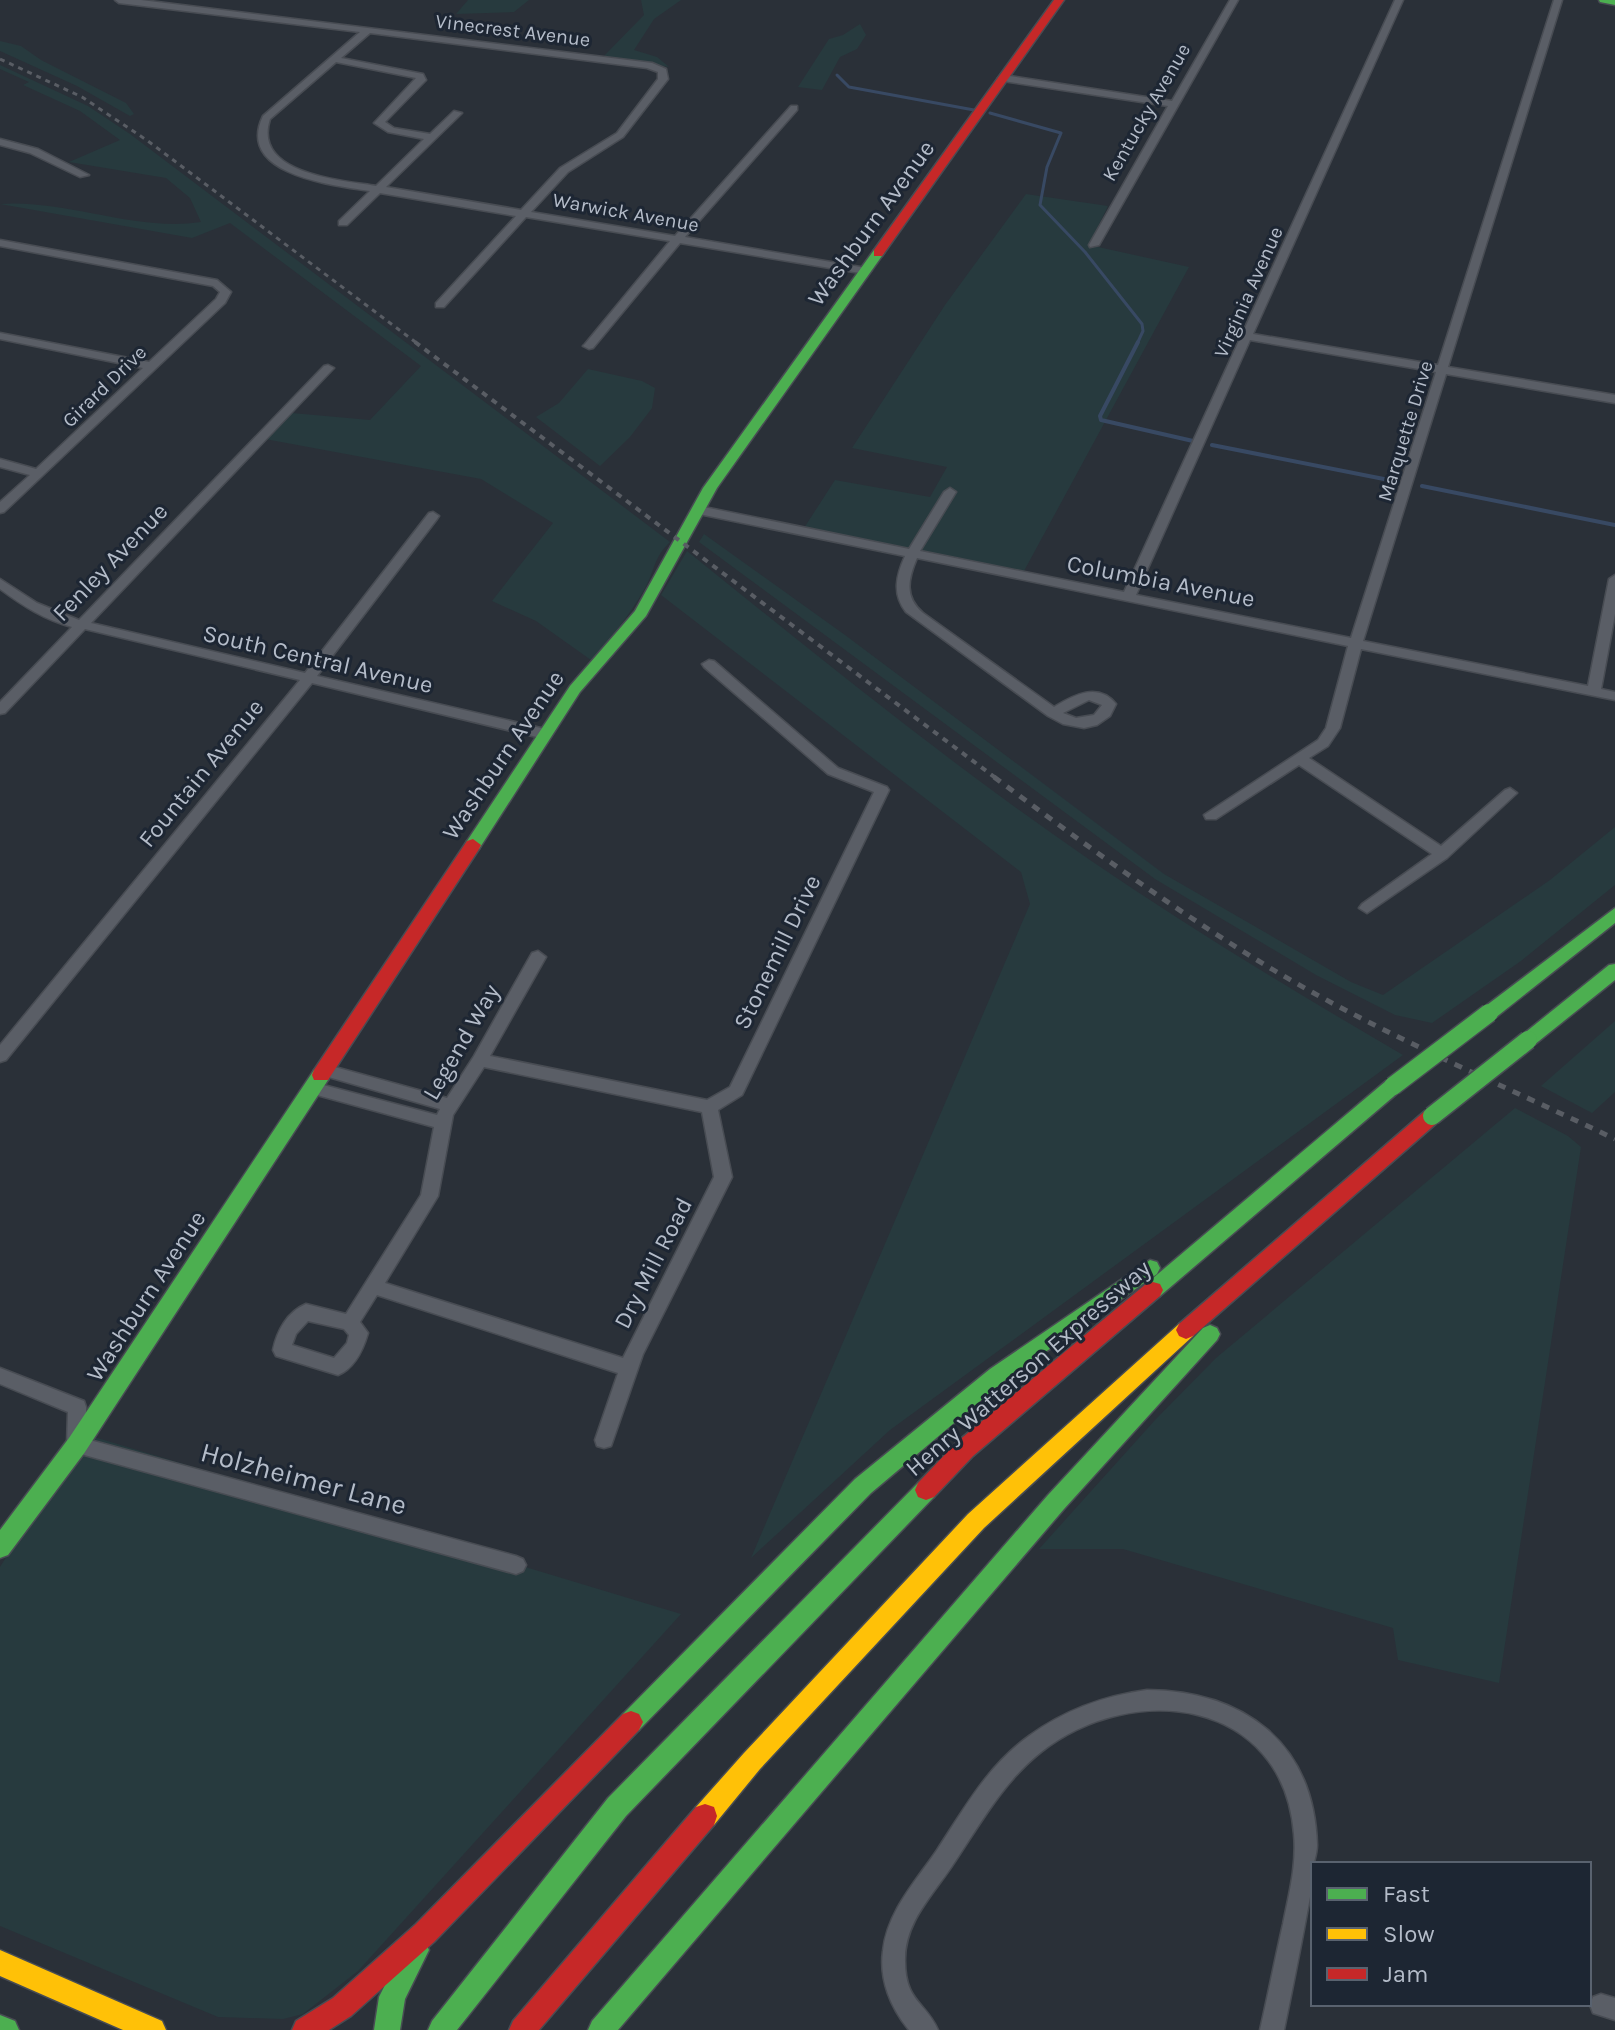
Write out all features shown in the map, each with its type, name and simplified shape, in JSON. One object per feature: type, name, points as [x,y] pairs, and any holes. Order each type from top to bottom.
[{"type":"main road","name":"Washburn Avenue","points":[[0,1548],[77,1445],[575,689],[641,613],[718,477],[1059,0]]},
{"type":"main road","points":[[1604,0],[1615,2]]},
{"type":"main road","name":"Henry Watterson Expressway","points":[[441,2030],[617,1807],[965,1449],[1393,1086],[1615,914]]},
{"type":"main road","points":[[522,2030],[752,1761],[976,1521],[1180,1335],[1432,1116],[1615,970]]},
{"type":"main road","points":[[305,2030],[342,2007],[425,1933],[863,1486],[997,1375],[1313,1154]]},
{"type":"main road","points":[[601,2030],[1056,1502],[1169,1376],[1356,1182]]},
{"type":"main road","points":[[387,2030],[392,1997],[425,1933]]},
{"type":"main road","points":[[0,1963],[153,2030]]},
{"type":"main road","points":[[616,2030],[620,2010]]},
{"type":"main road","points":[[0,2028],[6,2030]]},
{"type":"street","name":"Vinecrest Avenue","points":[[119,0],[649,65],[663,71],[663,79],[620,135],[570,165],[524,213]]},
{"type":"street","name":"Kentucky Avenue","points":[[1094,245],[1234,0]]},
{"type":"street","name":"Virginia Avenue","points":[[1128,597],[1399,0]]},
{"type":"street","name":"Marquette Drive","points":[[1211,815],[1323,743],[1333,728],[1356,643],[1558,0]]},
{"type":"street","name":"Warwick Avenue","points":[[367,31],[275,108],[261,128],[262,144],[279,163],[303,175],[866,271]]},
{"type":"street","points":[[333,59],[410,71],[420,76],[421,80],[379,123],[391,130],[430,137]]},
{"type":"street","points":[[1003,78],[1173,104]]},
{"type":"street","points":[[589,346],[794,108]]},
{"type":"street","points":[[343,223],[457,113]]},
{"type":"street","points":[[0,142],[34,151],[84,175]]},
{"type":"street","points":[[440,305],[524,213]]},
{"type":"street","name":"Girard Drive","points":[[0,243],[217,283],[224,287],[225,296],[0,509]]},
{"type":"street","points":[[0,336],[150,366]]},
{"type":"street","points":[[1248,336],[1615,399]]},
{"type":"street","name":"Fenley Avenue","points":[[0,710],[328,368]]},
{"type":"street","points":[[0,463],[38,473]]},
{"type":"street","points":[[950,492],[913,554],[901,584],[904,598],[915,613],[1053,713]]},
{"type":"street","name":"Columbia Avenue","points":[[699,510],[1615,696]]},
{"type":"street","name":"Fountain Avenue","points":[[0,1056],[308,679],[433,516]]},
{"type":"street","points":[[1594,691],[1615,579]]},
{"type":"street","name":"South Central Avenue","points":[[0,583],[44,613],[81,624],[545,734]]},
{"type":"street","name":"Stonemill Drive","points":[[709,664],[833,771],[882,790],[736,1091],[709,1107]]},
{"type":"street","points":[[1300,759],[1442,854]]},
{"type":"street","points":[[1367,908],[1442,854],[1510,793]]},
{"type":"street","name":"Legend Way","points":[[350,1323],[429,1196],[443,1123],[450,1105],[480,1060],[538,957]]},
{"type":"street","points":[[480,1060],[709,1107]]},
{"type":"street","points":[[324,1070],[450,1105]]},
{"type":"street","points":[[312,1088],[443,1123]]},
{"type":"street","name":"Dry Mill Road","points":[[604,1440],[629,1368],[723,1177],[709,1107]]},
{"type":"street","points":[[374,1287],[629,1368]]},
{"type":"street","points":[[0,1376],[77,1407],[77,1445]]},
{"type":"street","name":"Holzheimer Lane","points":[[77,1445],[516,1565]]},
{"type":"street","points":[[926,2030],[899,1995],[894,1948],[909,1911],[990,1791],[1011,1766],[1064,1725],[1101,1708],[1137,1699],[1168,1697],[1221,1711],[1264,1739],[1281,1759],[1301,1803],[1306,1862],[1272,2030]]},
{"type":"green space","points":[[468,0],[529,0],[514,12],[456,14]]},
{"type":"green space","points":[[641,0],[681,0],[654,19],[634,50],[657,57],[669,67],[604,56],[644,15]]},
{"type":"green space","points":[[860,24],[866,35],[857,49],[840,57],[822,90],[798,87],[829,39],[843,35]]},
{"type":"green space","points":[[0,41],[21,46],[41,60],[126,103],[134,114],[130,116],[77,86],[0,51]]},
{"type":"green space","points":[[0,65],[88,106],[130,134],[670,542],[660,554],[648,583],[632,609],[591,660],[536,621],[492,601],[553,523],[481,479],[265,439],[292,413],[370,420],[421,366],[230,223],[192,238],[0,204],[50,206],[151,223],[201,222],[190,198],[166,178],[69,162],[120,140],[80,111],[23,85],[29,82],[0,69]]},
{"type":"green space","points":[[1026,194],[1108,206],[1089,245],[1189,267],[1024,571],[804,528],[835,480],[930,497],[947,467],[852,448],[945,305]]},
{"type":"green space","points":[[588,369],[642,381],[655,388],[652,408],[630,437],[600,466],[536,417],[559,403]]},
{"type":"green space","points":[[704,534],[845,635],[1164,874],[1351,982],[1383,995],[1550,880],[1615,827],[1615,885],[1521,961],[1432,1023],[1395,1015],[1316,975],[1155,879],[699,542]]},
{"type":"green space","points":[[687,551],[886,710],[1038,824],[1206,936],[1403,1055],[890,1430],[751,1558],[1030,904],[1021,872],[661,595]]},
{"type":"green space","points":[[1615,1021],[1615,1092],[1592,1113],[1541,1086]]},
{"type":"green space","points":[[1515,1108],[1568,1136],[1581,1147],[1499,1683],[1398,1660],[1393,1628],[1123,1549],[1039,1549],[1156,1419],[1216,1358]]},
{"type":"green space","points":[[84,1434],[681,1614],[358,1971],[303,2014],[283,2019],[218,2017],[0,1926],[0,1567]]},
{"type":"waterway","points":[[837,75],[849,87],[974,110]]},
{"type":"waterway","points":[[990,113],[1061,133],[1047,167],[1040,205],[1085,252],[1142,324],[1143,331],[1137,343]]},
{"type":"waterway","points":[[1137,343],[1100,416],[1101,420],[1193,441]]},
{"type":"waterway","points":[[1212,445],[1394,481]]},
{"type":"waterway","points":[[1422,486],[1615,525]]},
{"type":"railway","points":[[0,59],[82,97],[148,141],[418,344]]},
{"type":"railway","points":[[415,342],[997,779]]},
{"type":"railway","points":[[994,777],[1156,894],[1257,960],[1388,1032],[1615,1139]]},
{"type":"traffic: fast","points":[[1604,0],[1615,2]]},
{"type":"traffic: fast","points":[[473,845],[575,689],[641,613],[710,488],[878,253]]},
{"type":"traffic: fast","points":[[1489,1013],[1615,914]]},
{"type":"traffic: fast","points":[[1528,1040],[1615,970]]},
{"type":"traffic: fast","points":[[1393,1086],[1489,1013]]},
{"type":"traffic: fast","points":[[1432,1116],[1528,1040]]},
{"type":"traffic: fast","points":[[0,1548],[77,1445],[321,1075]]},
{"type":"traffic: fast","points":[[1153,1290],[1393,1086]]},
{"type":"traffic: fast","points":[[631,1722],[863,1486],[997,1375],[1150,1268]]},
{"type":"traffic: fast","points":[[601,2030],[1056,1502],[1210,1334]]},
{"type":"traffic: fast","points":[[441,2030],[617,1807],[926,1490]]},
{"type":"traffic: fast","points":[[387,2030],[392,1997],[416,1950]]},
{"type":"traffic: fast","points":[[0,2028],[6,2030]]},
{"type":"traffic: slow","points":[[705,1816],[752,1761],[976,1521],[1186,1330]]},
{"type":"traffic: slow","points":[[0,1963],[153,2030]]},
{"type":"traffic: jam","points":[[878,253],[1059,0]]},
{"type":"traffic: jam","points":[[321,1075],[473,845]]},
{"type":"traffic: jam","points":[[1186,1330],[1432,1116]]},
{"type":"traffic: jam","points":[[926,1490],[965,1449],[1153,1290]]},
{"type":"traffic: jam","points":[[305,2030],[342,2007],[425,1933],[631,1722]]},
{"type":"traffic: jam","points":[[522,2030],[705,1816]]}]
